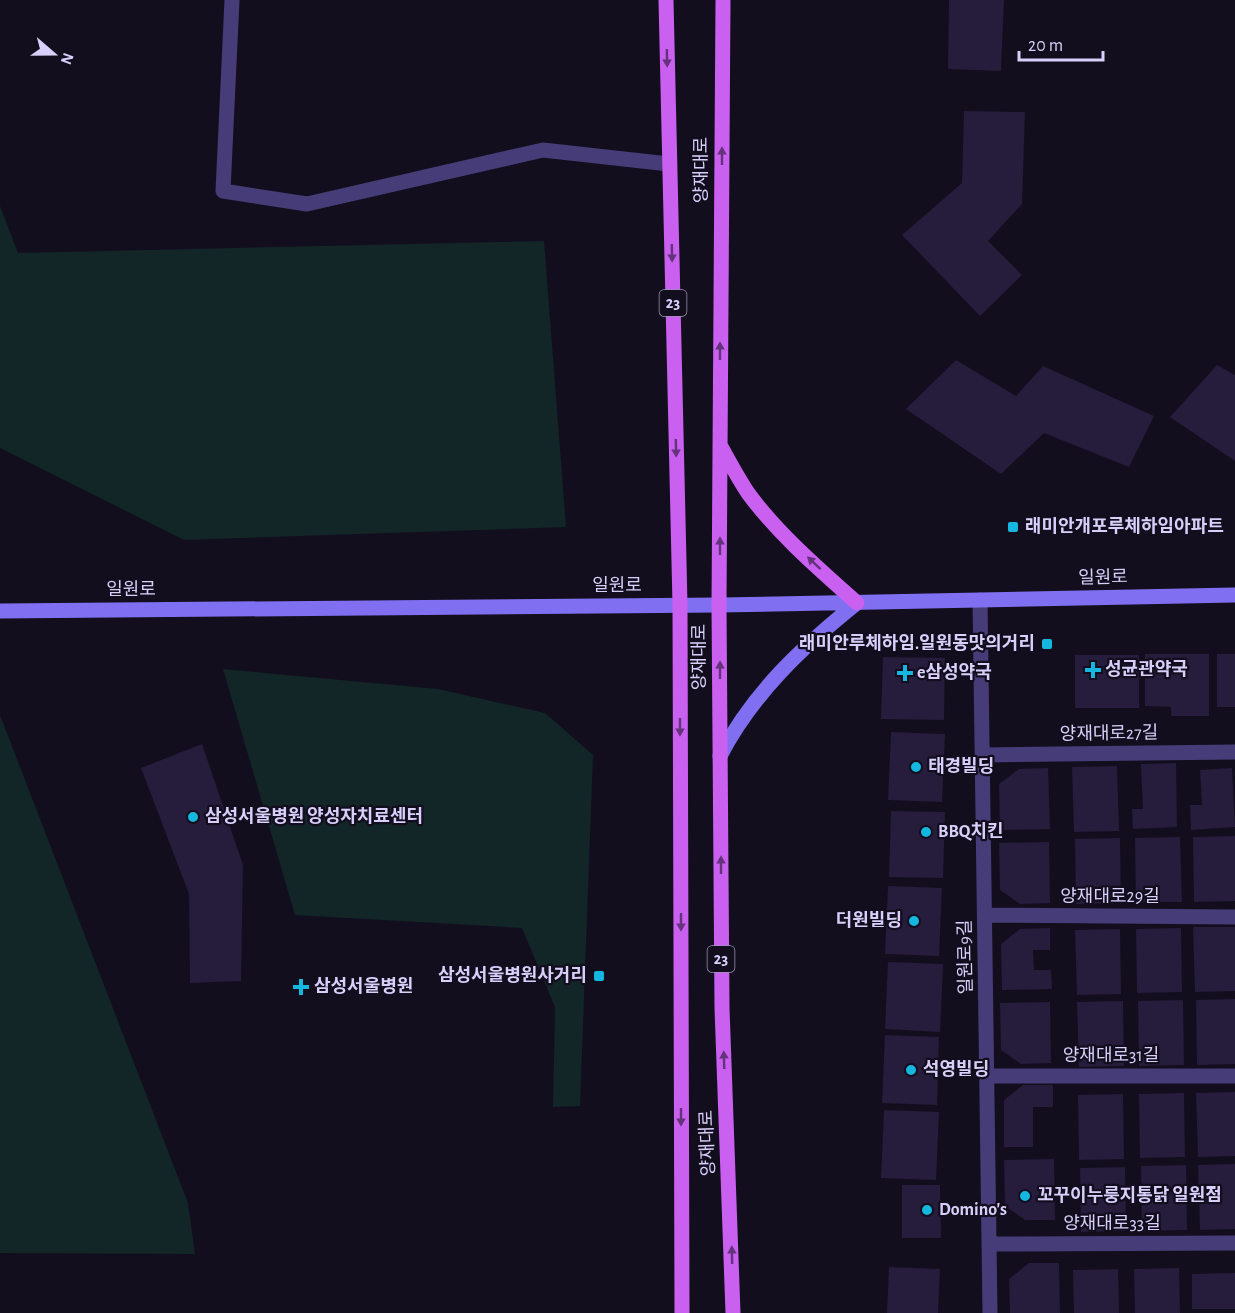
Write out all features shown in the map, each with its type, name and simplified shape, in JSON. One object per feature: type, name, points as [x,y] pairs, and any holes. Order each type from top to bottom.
[{"type":"main road","name":"양재대로","points":[[666,0],[680,605],[682,1313]]},
{"type":"main road","name":"양재대로","points":[[723,0],[720,756],[722,1008],[733,1313]]},
{"type":"main road","points":[[720,445],[748,493],[801,551],[857,603]]},
{"type":"street","points":[[232,0],[223,191],[307,204],[543,150],[669,164]]},
{"type":"street","name":"일원로","points":[[0,610],[719,605],[1235,595]]},
{"type":"street","name":"일원로9길","points":[[980,600],[990,1313]]},
{"type":"street","points":[[720,756],[731,735],[764,689],[816,635],[857,603]]},
{"type":"street","name":"양재대로27길","points":[[983,755],[1235,752]]},
{"type":"street","name":"양재대로29길","points":[[985,915],[1235,917]]},
{"type":"street","name":"양재대로31길","points":[[987,1076],[1235,1076]]},
{"type":"street","name":"양재대로33길","points":[[989,1244],[1235,1243]]},
{"type":"green space","points":[[0,206],[18,253],[544,241],[566,527],[184,540],[0,448]]},
{"type":"green space","points":[[223,669],[438,689],[545,713],[593,755],[580,1106],[553,1107],[555,1007],[522,928],[295,915]]},
{"type":"green space","points":[[0,715],[188,1203],[195,1254],[0,1253]]},
{"type":"building","points":[[949,0],[1004,0],[1001,71],[948,69]]},
{"type":"building","points":[[964,111],[1025,112],[1022,204],[988,241],[1022,275],[980,316],[902,235],[962,183]]},
{"type":"building","points":[[956,360],[1016,396],[1043,366],[1154,416],[1129,467],[1044,433],[1001,474],[906,409]]},
{"type":"building","points":[[1217,365],[1235,375],[1235,461],[1170,417]]},
{"type":"building","points":[[1145,654],[1209,654],[1209,716],[1171,716],[1171,707],[1145,706]]},
{"type":"building","points":[[1217,654],[1235,654],[1235,707],[1217,707]]},
{"type":"building","points":[[1075,655],[1139,655],[1139,708],[1075,708]]},
{"type":"building","points":[[883,657],[945,658],[944,720],[881,719]]},
{"type":"building","name":"태경빌딩","points":[[891,732],[945,734],[942,802],[888,800]]},
{"type":"building","name":"삼성서울병원 양성자치료센터","points":[[202,744],[243,865],[241,981],[190,983],[189,894],[141,768]]},
{"type":"building","points":[[1176,763],[1177,827],[1133,829],[1132,809],[1143,809],[1141,764]]},
{"type":"building","points":[[1117,766],[1119,831],[1074,832],[1072,767]]},
{"type":"building","points":[[1048,768],[1050,829],[1000,830],[999,784],[1019,769]]},
{"type":"building","points":[[1232,768],[1235,827],[1191,830],[1190,805],[1202,805],[1200,770]]},
{"type":"building","points":[[891,811],[945,812],[943,878],[889,877]]},
{"type":"building","points":[[1235,836],[1235,901],[1194,902],[1193,837]]},
{"type":"building","points":[[1180,837],[1182,902],[1136,902],[1135,838]]},
{"type":"building","points":[[1120,838],[1121,903],[1076,904],[1075,839]]},
{"type":"building","points":[[1049,842],[1050,903],[1020,904],[1000,890],[999,843]]},
{"type":"building","name":"더원빌딩","points":[[888,886],[942,888],[939,956],[885,954]]},
{"type":"building","points":[[1193,927],[1235,927],[1235,991],[1195,992]]},
{"type":"building","points":[[1050,928],[1050,950],[1033,950],[1034,970],[1051,970],[1052,989],[1002,990],[1001,944],[1020,929]]},
{"type":"building","points":[[1181,928],[1182,992],[1137,993],[1136,929]]},
{"type":"building","points":[[1120,929],[1121,994],[1077,995],[1075,930]]},
{"type":"building","points":[[888,962],[943,964],[940,1032],[885,1029]]},
{"type":"building","points":[[1235,999],[1235,1064],[1197,1065],[1196,1000]]},
{"type":"building","points":[[1183,1000],[1184,1065],[1139,1066],[1138,1001]]},
{"type":"building","points":[[1123,1001],[1124,1066],[1079,1067],[1077,1002]]},
{"type":"building","points":[[1050,1002],[1051,1063],[1021,1064],[1001,1050],[1000,1003]]},
{"type":"building","name":"석영빌딩","points":[[885,1035],[939,1037],[937,1105],[882,1103]]},
{"type":"building","points":[[1023,1085],[1053,1085],[1053,1107],[1033,1107],[1033,1147],[1004,1147],[1004,1100]]},
{"type":"building","points":[[1235,1092],[1235,1156],[1198,1157],[1196,1093]]},
{"type":"building","points":[[1184,1093],[1185,1157],[1140,1158],[1139,1094]]},
{"type":"building","points":[[1123,1094],[1124,1159],[1079,1160],[1078,1095]]},
{"type":"building","points":[[884,1110],[939,1112],[936,1180],[881,1178]]},
{"type":"building","points":[[1054,1159],[1055,1220],[1025,1220],[1005,1206],[1004,1160]]},
{"type":"building","points":[[1235,1164],[1235,1229],[1200,1230],[1198,1165]]},
{"type":"building","points":[[1186,1165],[1187,1230],[1142,1231],[1141,1166]]},
{"type":"building","points":[[1125,1167],[1126,1231],[1081,1232],[1080,1168]]},
{"type":"building","points":[[902,1185],[940,1185],[941,1238],[902,1238]]},
{"type":"building","points":[[1029,1263],[1059,1263],[1060,1313],[1010,1313],[1009,1279]]},
{"type":"building","points":[[889,1267],[940,1269],[938,1313],[887,1313]]},
{"type":"building","points":[[1179,1268],[1180,1313],[1135,1313],[1134,1269]]},
{"type":"building","points":[[1118,1269],[1119,1313],[1074,1313],[1073,1270]]},
{"type":"building","points":[[1235,1273],[1235,1309],[1192,1309],[1192,1274]]},
{"type":"place","name":"래미안개포루체하임아파트","points":[[1013,527]]},
{"type":"place","name":"래미안루체하임.일원동맛의거리","points":[[1047,644]]},
{"type":"place","name":"성균관약국","points":[[1093,670]]},
{"type":"place","name":"e삼성약국","points":[[905,673]]},
{"type":"place","name":"태경빌딩","points":[[916,767]]},
{"type":"place","name":"삼성서울병원 양성자치료센터","points":[[193,817]]},
{"type":"place","name":"BBQ치킨","points":[[926,832]]},
{"type":"place","name":"더원빌딩","points":[[914,921]]},
{"type":"place","name":"삼성서울병원사거리","points":[[599,976]]},
{"type":"place","name":"삼성서울병원","points":[[301,987]]},
{"type":"place","name":"석영빌딩","points":[[911,1070]]},
{"type":"place","name":"꼬꾸이누룽지통닭 일원점","points":[[1025,1196]]},
{"type":"place","name":"Domino's","points":[[927,1210]]}]
